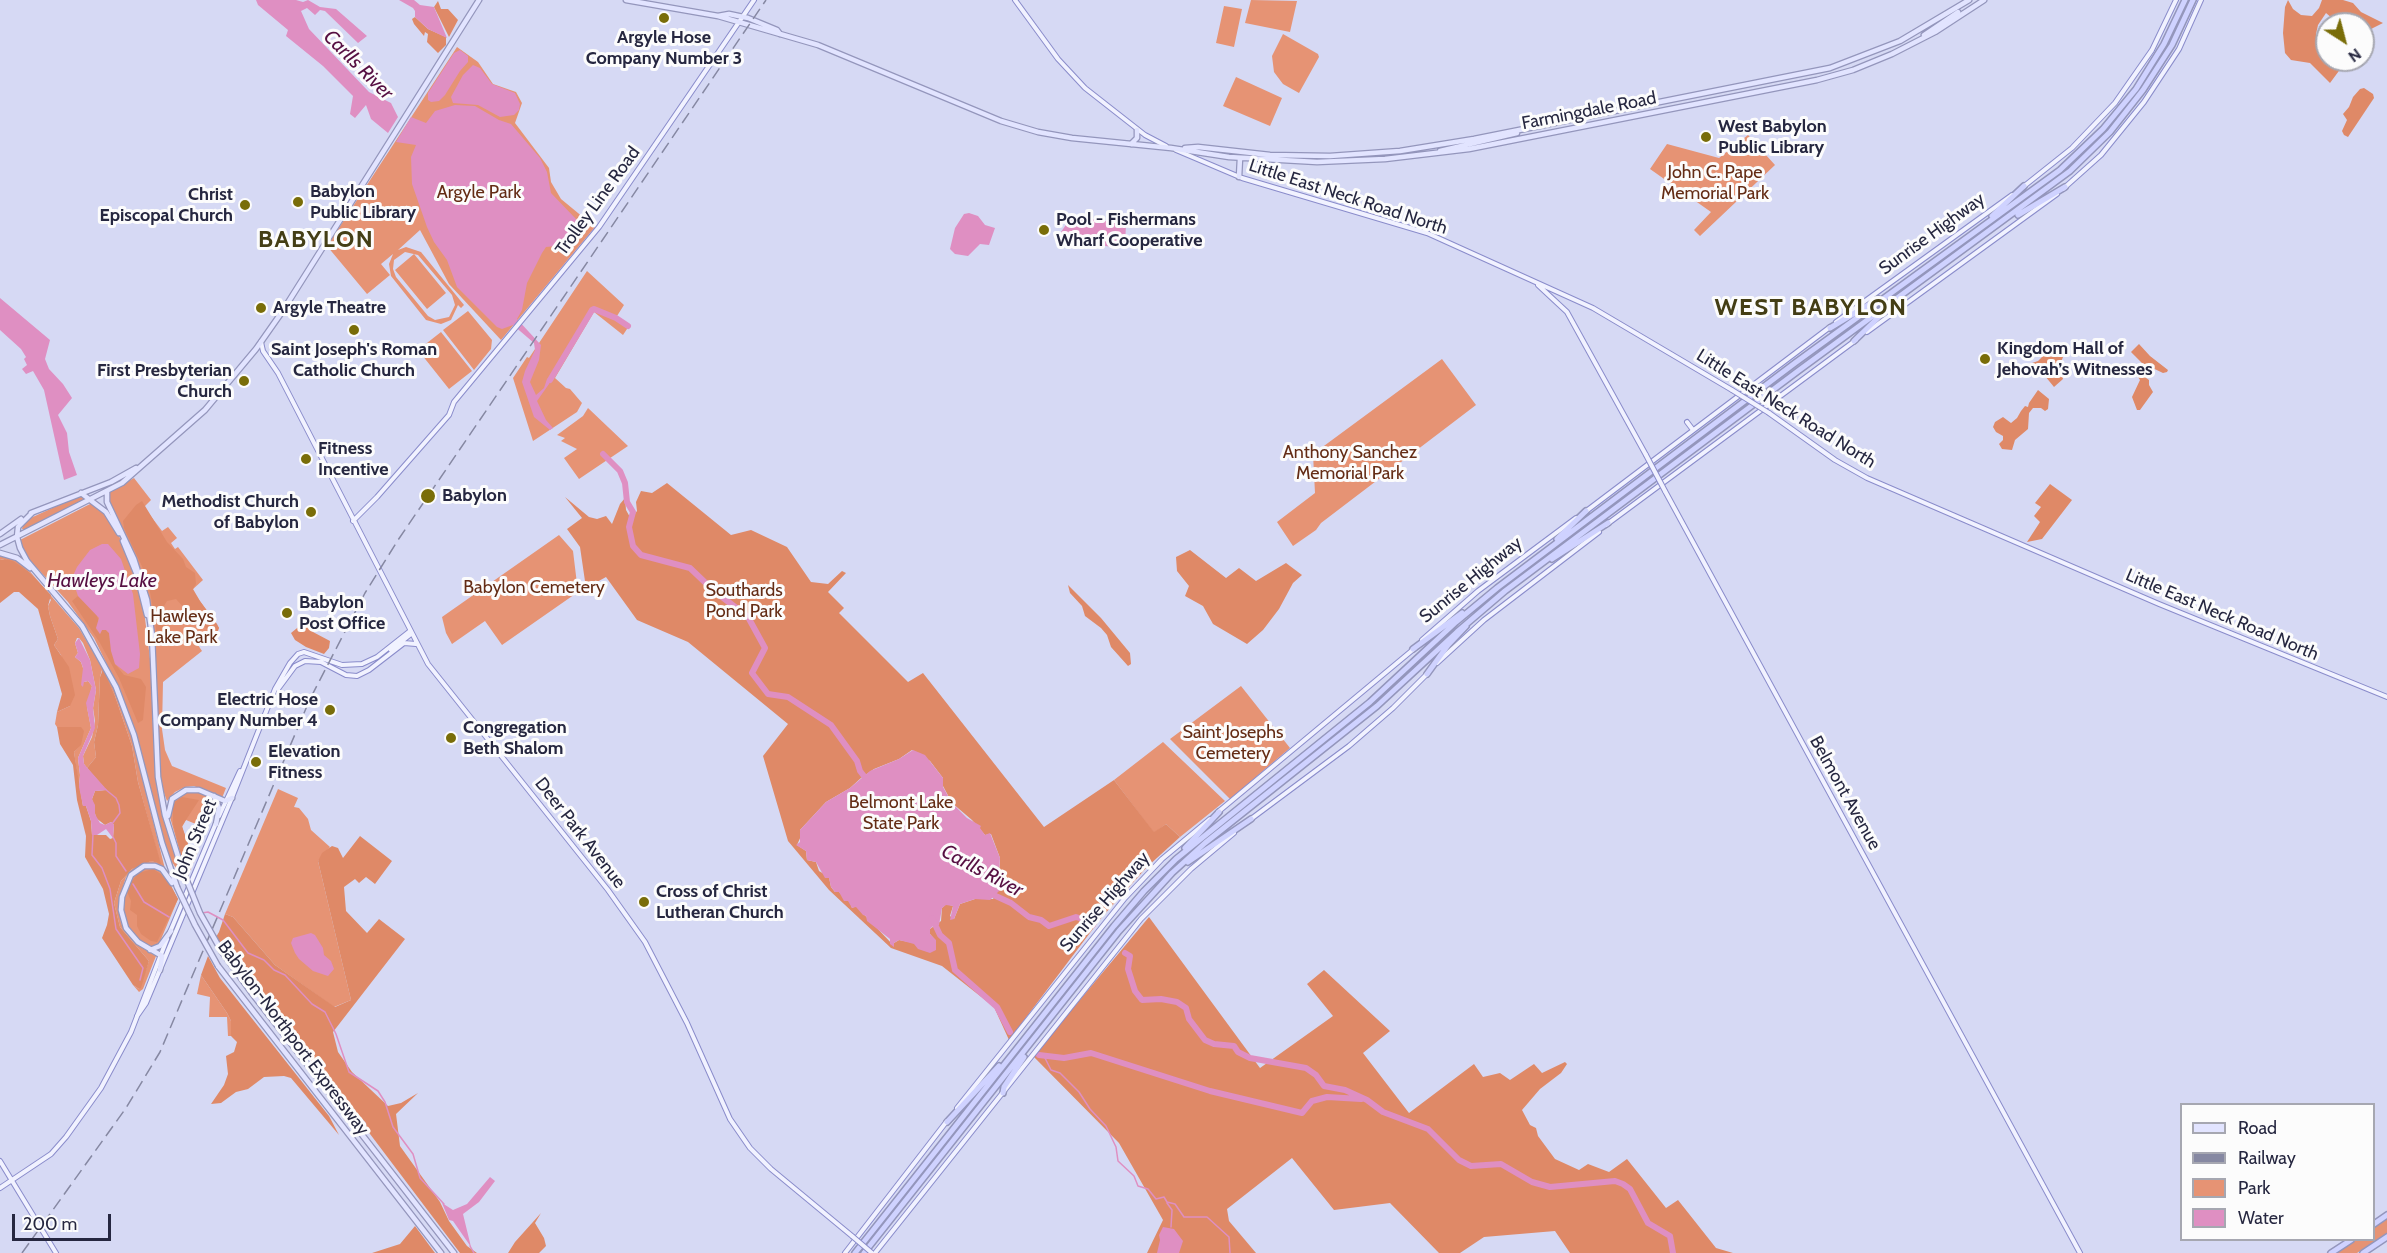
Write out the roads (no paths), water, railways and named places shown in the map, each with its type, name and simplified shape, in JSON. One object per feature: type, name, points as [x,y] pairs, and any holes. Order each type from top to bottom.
[{"type":"highway","name":"Sunrise Highway","points":[[855,1253],[1126,910],[1170,865],[1363,708],[1477,605],[1776,377],[2060,170],[2103,129],[2132,94],[2155,60],[2185,0]]},
{"type":"highway","name":"Sunrise Highway","points":[[864,1253],[1132,915],[1172,873],[1205,843],[1351,728],[1477,614],[1530,572],[1780,384],[2065,175],[2118,123],[2160,66],[2193,0]]},
{"type":"highway","points":[[1971,236],[2024,186]]},
{"type":"highway","points":[[1995,227],[2065,187]]},
{"type":"highway","points":[[1830,328],[1903,285]]},
{"type":"highway","points":[[1854,341],[1906,292]]},
{"type":"highway","points":[[1536,559],[1586,511]]},
{"type":"highway","points":[[1530,572],[1588,538],[1608,523]]},
{"type":"highway","points":[[1413,650],[1430,635],[1477,605]]},
{"type":"highway","points":[[1427,674],[1448,645],[1477,614]]},
{"type":"highway","points":[[1170,865],[1219,812]]},
{"type":"highway","points":[[1172,873],[1251,819]]},
{"type":"highway","points":[[1003,1093],[1013,1072],[1045,1025]]},
{"type":"highway","points":[[946,1122],[1015,1050]]},
{"type":"highway","points":[[2363,1253],[2387,1237]]},
{"type":"highway","points":[[2331,1253],[2348,1241]]},
{"type":"main road","points":[[0,545],[92,500],[126,480],[204,411],[261,341],[479,0]]},
{"type":"main road","points":[[626,0],[718,16],[738,24],[818,45],[1020,128],[1061,137],[1131,144],[1137,138],[1137,130]]},
{"type":"main road","name":"Trolley Line Road","points":[[353,521],[450,415],[454,402],[599,227],[754,0]]},
{"type":"main road","name":"Little East Neck Road North","points":[[1015,0],[1044,41],[1073,75],[1096,98],[1152,140],[1239,177],[1427,233],[1551,288],[1601,313],[1732,390],[1769,413],[1834,460],[1862,475],[2155,602],[2387,698]]},
{"type":"main road","name":"Farmingdale Road","points":[[1180,149],[1198,147],[1287,155],[1353,155],[1423,148],[1527,129],[1830,68],[1885,48],[1926,27],[1969,0]]},
{"type":"main road","name":"Farmingdale Road","points":[[1131,144],[1240,158],[1328,162],[1377,160],[1430,154],[1616,120],[1823,78],[1873,62],[1913,44],[1984,0]]},
{"type":"main road","name":"Sunrise Highway","points":[[845,1253],[946,1122],[1125,898],[1169,853],[1413,650],[1441,622],[1478,591],[2072,148],[2115,103],[2152,50],[2176,0]]},
{"type":"main road","points":[[873,1253],[1152,907],[1191,869],[1251,819],[1348,746],[1394,708],[1479,624],[1608,523],[2065,187],[2101,155],[2147,99],[2182,44],[2201,0]]},
{"type":"main road","points":[[1913,44],[1958,12]]},
{"type":"main road","points":[[718,16],[729,14],[743,17],[766,25],[780,34]]},
{"type":"main road","points":[[1873,62],[1874,56],[1885,48]]},
{"type":"main road","points":[[1752,93],[1756,87],[1769,81]]},
{"type":"main road","points":[[1736,96],[1751,90],[1751,85]]},
{"type":"main road","points":[[1616,120],[1618,114],[1630,108]]},
{"type":"main road","points":[[1600,123],[1611,118],[1614,112]]},
{"type":"main road","points":[[1430,154],[1508,136],[1527,129]]},
{"type":"main road","points":[[1239,177],[1240,158]]},
{"type":"main road","name":"Belmont Avenue","points":[[1538,284],[1564,309],[1586,346],[2080,1253]]},
{"type":"main road","name":"Deer Park Avenue","points":[[261,341],[262,351],[278,373],[416,645],[428,664],[484,731],[626,914],[645,942],[674,998],[730,1119],[750,1148],[771,1169],[873,1253]]},
{"type":"main road","points":[[1687,422],[1693,430]]},
{"type":"main road","points":[[0,534],[32,513],[111,482],[143,464]]},
{"type":"main road","points":[[107,492],[107,503],[130,549],[143,584],[150,617],[153,651]]},
{"type":"main road","points":[[81,493],[110,516],[127,551],[143,598],[153,651]]},
{"type":"main road","points":[[32,513],[21,522],[17,537],[25,557],[56,593]]},
{"type":"main road","points":[[21,522],[21,528],[26,532]]},
{"type":"main road","points":[[0,554],[11,555],[22,561],[56,593]]},
{"type":"main road","name":"Babylon-Northport Expressway","points":[[56,593],[92,641],[123,704],[137,743],[162,843],[176,888],[218,966],[441,1253]]},
{"type":"main road","points":[[385,658],[410,633]]},
{"type":"main road","name":"John Street","points":[[178,920],[232,798],[281,677],[300,653],[306,652],[348,665],[367,662],[410,633]]},
{"type":"main road","points":[[385,658],[404,643],[416,645]]},
{"type":"main road","name":"Babylon-Northport Expressway","points":[[153,651],[157,768],[168,825],[200,913],[222,952],[250,992],[454,1253]]},
{"type":"main road","name":"John Street","points":[[272,697],[295,666],[307,661],[321,662],[349,676],[361,675],[385,658]]},
{"type":"main road","name":"John Street","points":[[178,920],[225,801],[241,771]]},
{"type":"main road","points":[[168,825],[170,804],[181,791],[194,789],[225,801],[232,798]]},
{"type":"main road","points":[[214,796],[219,808],[216,824]]},
{"type":"main road","points":[[160,970],[162,959],[160,955],[134,938],[125,924],[121,906],[124,887],[137,869],[152,866],[166,872],[176,888]]},
{"type":"main road","points":[[150,950],[160,946],[178,920]]},
{"type":"main road","points":[[0,1188],[45,1159],[66,1137],[111,1072],[160,970],[178,920]]},
{"type":"main road","points":[[137,1016],[171,931]]},
{"type":"main road","points":[[0,1161],[56,1253]]},
{"type":"water","name":"Carlls River","points":[[256,0],[303,2],[308,0],[320,7],[336,9],[367,36],[358,43],[325,11],[320,10],[315,15],[307,8],[301,11],[309,29],[369,92],[391,103],[398,117],[388,133],[371,119],[366,105],[355,118],[350,114],[353,96],[323,66],[286,36],[288,30],[258,5]]},
{"type":"water","points":[[399,0],[414,0],[420,5],[434,7],[447,38],[428,29],[415,17],[413,8]]},
{"type":"water","points":[[460,50],[468,56],[468,62],[445,95],[439,101],[431,102],[428,100],[428,93],[454,53]]},
{"type":"water","points":[[473,65],[480,68],[492,84],[515,93],[520,104],[519,110],[514,115],[500,117],[478,105],[453,103],[451,97],[463,75]]},
{"type":"water","name":"Argyle Park","points":[[455,105],[475,106],[511,124],[540,158],[547,172],[551,193],[576,219],[578,230],[574,240],[567,245],[546,247],[542,253],[527,283],[522,310],[517,319],[541,345],[539,360],[530,382],[536,395],[544,388],[547,379],[553,375],[537,401],[546,420],[553,428],[550,430],[534,417],[522,382],[535,350],[534,343],[513,325],[502,329],[497,327],[457,287],[447,260],[427,227],[412,184],[411,157],[416,145],[396,142],[411,117],[426,123],[435,111]]},
{"type":"water","points":[[964,214],[978,216],[985,225],[995,228],[989,245],[980,244],[968,256],[955,254],[950,249],[955,228]]},
{"type":"water","points":[[1072,216],[1126,224],[1125,246],[1123,248],[1070,242],[1063,238],[1061,232]]},
{"type":"water","points":[[0,298],[50,340],[45,359],[49,369],[72,398],[58,415],[67,433],[69,452],[77,475],[64,480],[44,390],[33,371],[26,374],[22,369],[27,365],[24,359],[26,357],[21,349],[0,330]]},
{"type":"water","name":"Hawleys Lake","points":[[102,544],[108,544],[121,559],[133,594],[140,654],[139,668],[128,674],[115,664],[109,633],[102,630],[100,634],[96,628],[99,618],[78,596],[72,578],[90,550]]},
{"type":"water","points":[[79,638],[90,660],[96,690],[93,708],[95,728],[83,756],[84,764],[107,790],[95,791],[92,799],[95,814],[100,823],[105,825],[111,822],[114,825],[113,838],[106,829],[97,835],[92,835],[91,821],[86,806],[83,806],[79,787],[78,758],[91,728],[86,703],[92,686],[88,681],[84,682],[83,687],[81,685],[83,668],[81,662],[75,657],[78,653],[75,643]]},
{"type":"water","points":[[913,750],[925,755],[943,778],[943,787],[952,803],[967,818],[981,826],[985,835],[990,833],[1000,858],[998,879],[1002,886],[1001,889],[990,900],[975,899],[960,904],[954,919],[950,920],[953,906],[946,905],[942,908],[939,925],[934,925],[930,929],[930,934],[936,940],[936,950],[930,953],[918,949],[914,944],[899,940],[894,943],[894,947],[890,944],[890,939],[867,921],[866,916],[856,907],[852,908],[848,901],[844,901],[839,892],[835,892],[829,878],[825,878],[816,862],[807,860],[806,851],[796,845],[800,842],[800,830],[826,802],[850,788],[870,771],[899,759]]},
{"type":"water","points":[[311,933],[315,935],[323,948],[324,955],[331,961],[334,969],[328,976],[313,971],[299,959],[291,943],[293,938]]},
{"type":"water","points":[[490,1177],[495,1181],[479,1202],[463,1214],[471,1247],[453,1221],[449,1220],[442,1203],[453,1210],[467,1204]]},
{"type":"water","points":[[1163,1227],[1174,1229],[1183,1241],[1179,1253],[1157,1253],[1159,1235]]},
{"type":"waterway","points":[[550,380],[592,310],[616,318],[628,326]]},
{"type":"waterway","name":"Carlls River","points":[[603,454],[620,471],[625,483],[627,502],[633,512],[629,527],[633,546],[641,555],[690,568],[713,590],[748,617],[765,648],[752,673],[768,694],[788,697],[831,725],[857,761],[860,771],[867,780]]},
{"type":"waterway","points":[[105,789],[116,798],[119,805],[120,813],[112,824]]},
{"type":"waterway","points":[[93,834],[92,855],[102,868],[110,889],[116,929],[143,968],[140,980]]},
{"type":"waterway","points":[[113,837],[116,843],[116,856],[126,871]]},
{"type":"waterway","points":[[133,884],[144,902],[169,917]]},
{"type":"waterway","name":"Carlls River","points":[[987,892],[1011,903],[1029,917],[1041,920],[1049,926],[1076,917],[1089,921],[1093,925]]},
{"type":"waterway","points":[[202,913],[208,912],[223,920],[248,953],[264,960],[274,970],[285,975],[312,1004],[325,1012],[336,1034],[349,1072],[378,1091],[385,1102],[393,1127],[413,1154],[420,1178],[444,1204]]},
{"type":"waterway","points":[[932,918],[940,935],[949,943],[955,970],[997,1007],[1010,1032]]},
{"type":"waterway","name":"Carlls River","points":[[1125,953],[1130,956],[1128,969],[1135,991],[1142,1000],[1161,999],[1177,1002],[1186,1008],[1189,1019],[1205,1040],[1214,1044],[1234,1046],[1238,1052],[1250,1058],[1306,1068],[1316,1075],[1324,1086],[1345,1090],[1367,1100],[1383,1112],[1428,1129],[1459,1160],[1471,1166],[1501,1164],[1532,1182],[1550,1187],[1615,1181],[1623,1184],[1630,1189],[1648,1223],[1670,1236],[1673,1253]]},
{"type":"waterway","name":"Carlls River","points":[[1039,1055],[1064,1058],[1091,1053],[1210,1091],[1302,1113],[1312,1101],[1327,1097],[1361,1099]]},
{"type":"waterway","points":[[1044,1056],[1051,1070],[1060,1073],[1079,1092],[1090,1109],[1106,1126],[1116,1147],[1118,1161],[1134,1176],[1138,1186],[1148,1189],[1156,1199],[1164,1197],[1167,1202],[1175,1204],[1184,1217],[1207,1217],[1229,1237],[1230,1253]]},
{"type":"waterway","points":[[1167,1203],[1172,1210],[1171,1227]]},
{"type":"waterway","points":[[470,1246],[474,1253]]},
{"type":"railway","points":[[22,1253],[126,1108],[160,1052],[310,699],[365,593],[398,540],[766,0]]},
{"type":"place","name":"Argyle Hose Company Number 3","points":[[664,18]]},
{"type":"place","name":"West Babylon Public Library","points":[[1706,137]]},
{"type":"place","name":"Babylon Public Library","points":[[298,202]]},
{"type":"place","name":"Christ Episcopal Church","points":[[245,205]]},
{"type":"place","name":"Pool - Fishermans Wharf Cooperative","points":[[1044,230]]},
{"type":"place","name":"Argyle Theatre","points":[[261,308]]},
{"type":"place","name":"Saint Joseph's Roman Catholic Church","points":[[354,330]]},
{"type":"place","name":"Kingdom Hall of Jehovah’s Witnesses","points":[[1985,359]]},
{"type":"place","name":"First Presbyterian Church","points":[[244,381]]},
{"type":"place","name":"Fitness Incentive","points":[[306,459]]},
{"type":"place","name":"Babylon","points":[[428,496]]},
{"type":"place","name":"Methodist Church of Babylon","points":[[311,512]]},
{"type":"place","name":"Babylon Post Office","points":[[287,613]]},
{"type":"place","name":"Electric Hose Company Number 4","points":[[330,710]]},
{"type":"place","name":"Congregation Beth Shalom","points":[[451,738]]},
{"type":"place","name":"Elevation Fitness","points":[[256,762]]},
{"type":"place","name":"Cross of Christ Lutheran Church","points":[[644,902]]},
{"type":"district","name":"BABYLON","points":[[316,240]]},
{"type":"district","name":"WEST BABYLON","points":[[1811,308]]},
{"type":"park label","name":"John C. Pape Memorial Park","points":[[1715,183]]},
{"type":"park label","name":"Anthony Sanchez Memorial Park","points":[[1350,463]]},
{"type":"park label","name":"Babylon Cemetery","points":[[534,588]]},
{"type":"park label","name":"Southards Pond Park","points":[[744,601]]},
{"type":"park label","name":"Hawleys Lake Park","points":[[182,627]]},
{"type":"park label","name":"Saint Josephs Cemetery","points":[[1233,743]]},
{"type":"park label","name":"Belmont Lake State Park","points":[[901,813]]}]
